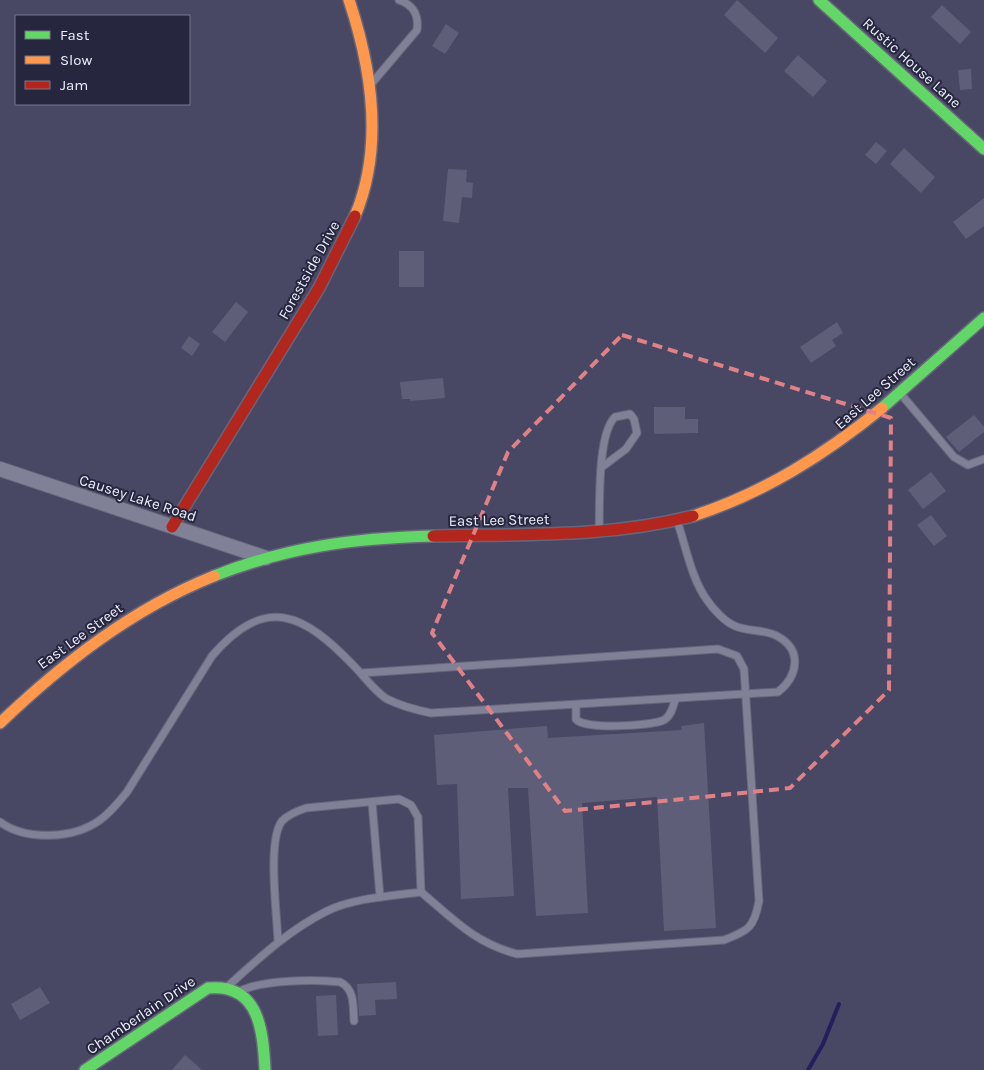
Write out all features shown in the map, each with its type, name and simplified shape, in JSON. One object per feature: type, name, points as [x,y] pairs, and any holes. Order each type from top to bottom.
[{"type":"street","name":"Rustic House Lane","points":[[819,0],[984,149]]},
{"type":"street","name":"Forestside Drive","points":[[172,527],[236,428],[343,244],[362,199],[368,171],[372,112],[362,45],[352,1]]},
{"type":"street","name":"East Lee Street","points":[[0,723],[49,676],[101,636],[144,610],[225,571],[266,558],[283,553],[382,538],[599,533],[630,530],[677,520],[741,500],[786,479],[841,442],[900,393],[984,318]]},
{"type":"street","name":"Causey Lake Road","points":[[0,470],[266,558]]},
{"type":"street","points":[[228,986],[241,992],[252,1006],[259,1024],[265,1070]]},
{"type":"street","name":"Chamberlain Drive","points":[[85,1070],[208,988],[228,986]]},
{"type":"lane","points":[[368,88],[416,30],[414,9],[408,3],[399,0]]},
{"type":"lane","points":[[900,393],[954,457],[968,465],[984,459]]},
{"type":"lane","points":[[599,533],[602,467],[606,428],[615,417],[630,414],[634,419],[637,433],[626,449],[602,467]]},
{"type":"lane","points":[[0,822],[25,832],[43,835],[84,829],[100,821],[115,808],[127,792],[212,656],[229,636],[248,622],[274,617],[294,620],[320,632],[386,698],[408,708],[431,713],[576,706],[778,692],[787,684],[794,671],[793,652],[777,636],[734,626],[707,600],[697,582],[677,520]]},
{"type":"lane","points":[[278,941],[274,838],[282,822],[293,812],[306,808],[399,799],[411,805],[418,818],[421,892],[475,938],[496,948],[517,954],[724,940],[746,931],[756,920],[759,901],[746,695],[744,669],[737,656],[718,649],[362,674]]},
{"type":"lane","points":[[576,706],[576,719],[586,726],[642,724],[664,720],[670,715],[675,700]]},
{"type":"lane","points":[[372,802],[380,897]]},
{"type":"lane","points":[[228,986],[278,941],[328,910],[380,897],[421,892]]},
{"type":"lane","points":[[241,992],[251,986],[269,984],[340,982],[347,985],[352,993],[354,1021]]},
{"type":"highlighted area","points":[[622,335],[891,418],[889,690],[790,788],[565,811],[432,633],[508,452]]},
{"type":"building","points":[[737,0],[778,38],[765,53],[724,15]]},
{"type":"building","points":[[942,5],[971,32],[960,44],[931,17]]},
{"type":"building","points":[[446,24],[459,33],[445,54],[432,46]]},
{"type":"building","points":[[798,55],[827,81],[813,97],[784,71]]},
{"type":"building","points":[[971,69],[972,89],[960,90],[958,70]]},
{"type":"building","points":[[876,142],[887,151],[876,164],[865,155]]},
{"type":"building","points":[[904,148],[935,177],[921,193],[890,164]]},
{"type":"building","points":[[448,169],[467,170],[466,182],[473,183],[472,198],[462,197],[459,223],[443,221]]},
{"type":"building","points":[[984,198],[984,226],[966,239],[953,222]]},
{"type":"building","points":[[399,251],[424,251],[424,287],[399,287]]},
{"type":"building","points":[[236,302],[248,312],[225,342],[212,332]]},
{"type":"building","points":[[837,322],[843,333],[832,340],[836,346],[811,363],[800,347]]},
{"type":"building","points":[[189,336],[200,344],[192,356],[181,348]]},
{"type":"building","points":[[443,378],[445,398],[410,401],[410,399],[402,399],[400,382]]},
{"type":"building","points":[[654,407],[685,407],[685,419],[698,419],[698,433],[654,434]]},
{"type":"building","points":[[974,415],[984,427],[984,432],[959,452],[946,437]]},
{"type":"building","points":[[931,472],[946,491],[923,509],[908,490]]},
{"type":"building","points":[[931,515],[947,536],[934,546],[917,525]]},
{"type":"building","points":[[704,723],[716,928],[664,931],[657,797],[582,803],[588,913],[536,916],[528,788],[508,788],[514,896],[461,899],[457,784],[437,785],[434,735],[547,726],[548,738],[682,730],[681,726]]},
{"type":"building","points":[[396,982],[397,999],[375,1000],[376,1015],[359,1016],[357,984]]},
{"type":"building","points":[[40,987],[50,1003],[20,1020],[11,1004]]},
{"type":"building","points":[[336,995],[338,1035],[318,1036],[316,996]]},
{"type":"building","points":[[185,1055],[202,1070],[172,1070]]},
{"type":"waterway","points":[[808,1070],[823,1044],[839,1004]]},
{"type":"traffic: fast","points":[[819,0],[984,149]]},
{"type":"traffic: fast","points":[[882,408],[984,318]]},
{"type":"traffic: fast","points":[[214,576],[268,558],[322,546],[376,539],[433,536]]},
{"type":"traffic: fast","points":[[85,1070],[208,988],[225,988],[238,993],[248,1001],[260,1025],[265,1070]]},
{"type":"traffic: slow","points":[[349,0],[364,53],[372,108],[370,163],[364,190],[355,216]]},
{"type":"traffic: slow","points":[[693,516],[744,496],[792,471],[838,441],[882,408]]},
{"type":"traffic: slow","points":[[0,723],[48,679],[100,639],[155,604],[214,576]]},
{"type":"traffic: jam","points":[[172,527],[319,288],[355,216]]},
{"type":"traffic: jam","points":[[433,536],[564,534],[628,528],[693,516]]}]
